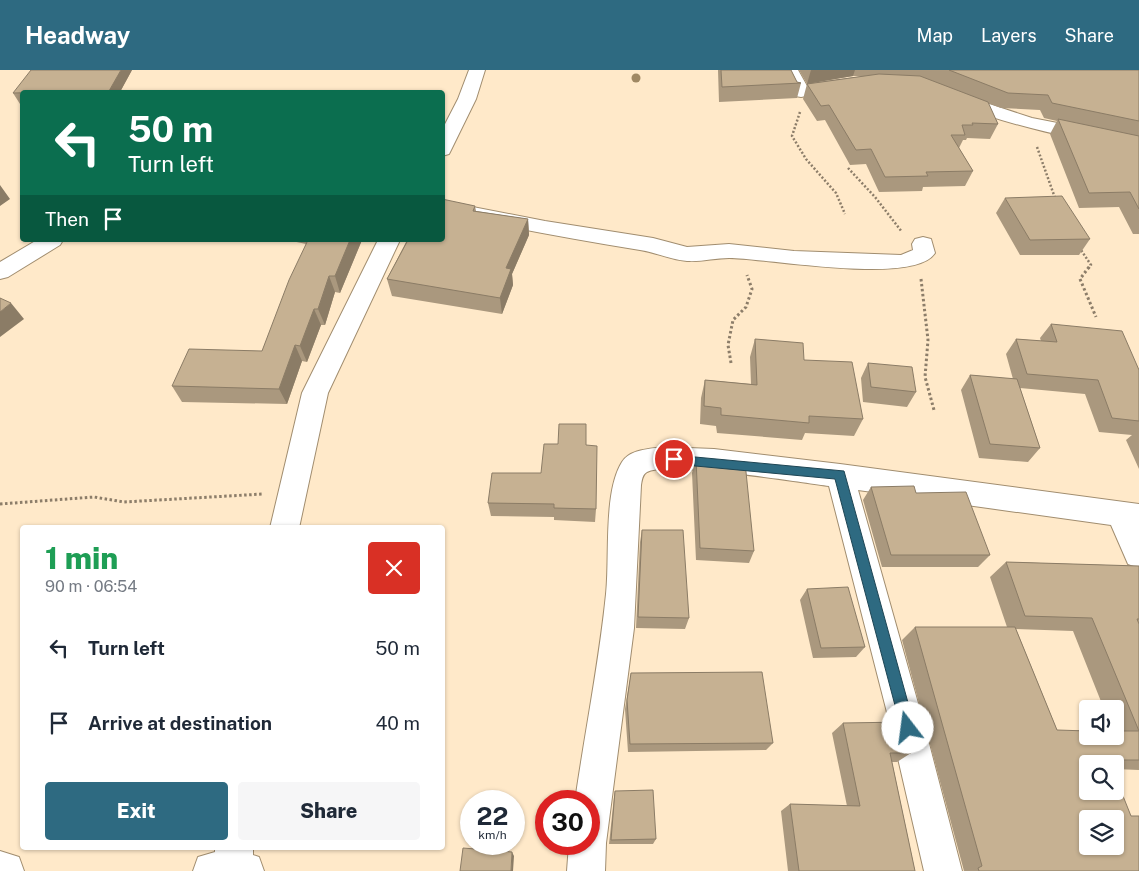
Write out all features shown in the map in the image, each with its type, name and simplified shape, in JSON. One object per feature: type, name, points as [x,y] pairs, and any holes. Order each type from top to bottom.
[{"type":"street","points":[[445,144],[467,99],[477,70]]},
{"type":"street","points":[[790,70],[801,92],[831,86],[860,84]]},
{"type":"street","points":[[939,92],[990,112],[1025,122],[1060,131],[1139,145]]},
{"type":"street","points":[[445,208],[545,228],[653,245],[687,254],[729,251],[794,258],[901,262],[915,259],[924,253],[924,244]]},
{"type":"street","points":[[0,272],[49,242]]},
{"type":"street","points":[[285,525],[315,393],[388,242]]},
{"type":"street","points":[[593,790],[612,685],[622,608],[626,514],[625,488],[631,469],[644,460],[690,459],[840,475],[1130,515],[1139,555]]},
{"type":"street","points":[[840,475],[908,728],[943,871]]},
{"type":"street","points":[[586,871],[587,855]]},
{"type":"street","points":[[0,870],[5,871]]},
{"type":"path","points":[[801,92],[803,103],[792,136],[811,165],[834,188],[842,200],[845,214]]},
{"type":"path","points":[[1025,122],[1040,153],[1056,203]]},
{"type":"path","points":[[1077,245],[1091,265],[1080,279],[1096,318]]},
{"type":"path","points":[[729,251],[744,265],[752,289],[746,307],[733,320],[728,345],[731,362]]},
{"type":"path","points":[[0,504],[94,497],[124,502],[168,501],[268,493],[292,500]]},
{"type":"building","points":[[31,70],[121,70],[110,90],[20,90],[20,93],[13,93]]},
{"type":"building","points":[[721,70],[791,70],[797,82],[801,83],[722,87]]},
{"type":"building","points":[[949,70],[1139,70],[1139,121],[1052,103],[1048,95],[1008,93]]},
{"type":"building","points":[[879,74],[920,76],[988,102],[998,124],[972,123],[973,125],[962,125],[965,135],[951,135],[973,171],[926,172],[928,176],[885,177],[871,149],[856,150],[829,105],[821,106],[807,84]]},
{"type":"building","points":[[1058,119],[1139,136],[1139,209],[1130,192],[1089,193]]},
{"type":"building","points":[[1062,196],[1090,239],[1030,240],[1005,198]]},
{"type":"building","points":[[445,200],[475,206],[473,211],[528,219],[506,268],[511,269],[500,298],[387,279],[407,242],[445,242]]},
{"type":"building","points":[[307,242],[349,242],[335,276],[329,276],[318,309],[314,309],[300,346],[295,345],[279,389],[172,386],[189,349],[262,351],[289,280]]},
{"type":"building","points":[[0,298],[11,303],[0,312]]},
{"type":"building","points":[[1051,324],[1122,331],[1139,370],[1139,421],[1112,418],[1098,380],[1027,374],[1016,339],[1057,342]]},
{"type":"building","points":[[755,339],[803,343],[804,360],[852,362],[863,419],[809,416],[809,423],[721,415],[721,408],[704,406],[705,380],[757,385]]},
{"type":"building","points":[[868,363],[912,367],[916,392],[871,387]]},
{"type":"building","points":[[970,375],[1017,379],[1040,448],[990,444]]},
{"type":"building","points":[[559,424],[586,424],[586,445],[597,446],[596,509],[554,508],[554,504],[488,503],[492,473],[541,473],[544,444],[558,444]]},
{"type":"building","points":[[696,459],[745,462],[754,551],[700,548]]},
{"type":"building","points":[[914,486],[916,493],[966,492],[990,555],[891,555],[871,487]]},
{"type":"building","points":[[642,530],[683,530],[689,618],[638,617]]},
{"type":"building","points":[[1006,562],[1139,566],[1139,619],[1137,619],[1139,624],[1139,731],[1092,618],[1025,616]]},
{"type":"building","points":[[848,587],[865,647],[821,648],[807,589]]},
{"type":"building","points":[[915,627],[1015,627],[1057,730],[1079,731],[1079,745],[1124,745],[1124,731],[1139,731],[1139,760],[1124,760],[1124,755],[1079,755],[1079,800],[1124,798],[1131,816],[1139,816],[1139,871],[979,871],[978,868],[982,866]]},
{"type":"building","points":[[762,672],[773,743],[630,744],[627,700],[631,673]]},
{"type":"building","points":[[903,722],[911,753],[890,753],[915,871],[799,871],[790,804],[860,806],[843,723]]},
{"type":"building","points":[[653,790],[656,839],[611,840],[615,791]]},
{"type":"building","points":[[462,855],[512,855],[511,871],[460,871]]},
{"type":"route","points":[[674,459],[690,459],[840,475],[908,728]]}]
